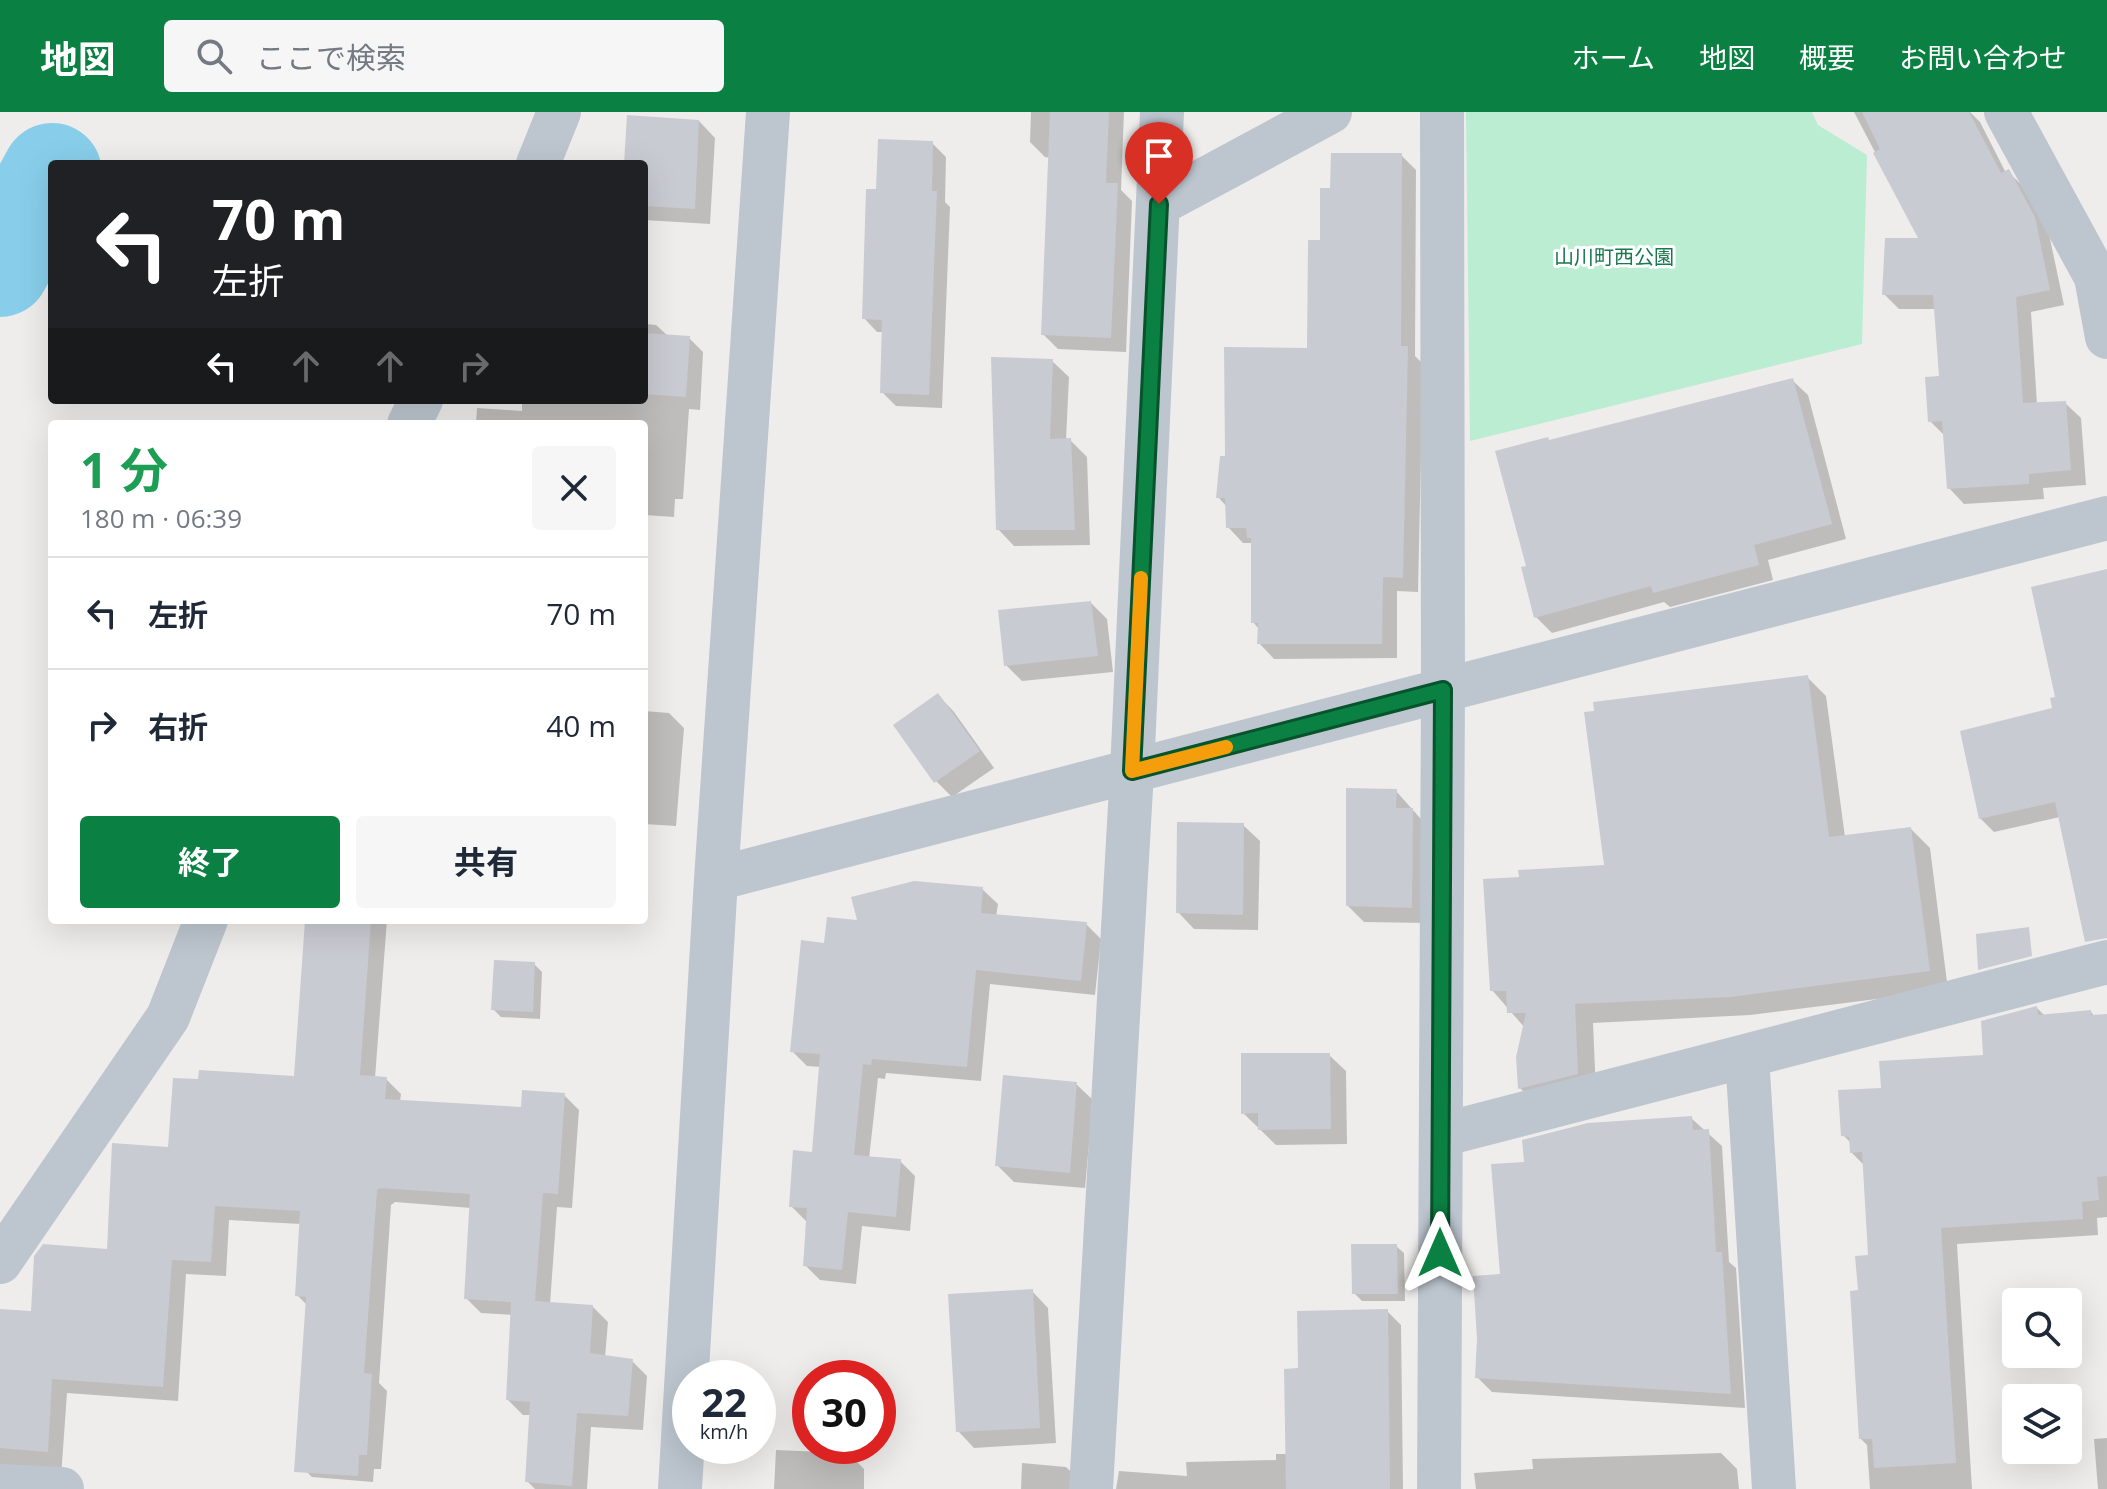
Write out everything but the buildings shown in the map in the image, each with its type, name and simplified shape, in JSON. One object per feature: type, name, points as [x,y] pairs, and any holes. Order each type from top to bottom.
[{"type":"street","points":[[540,160],[559,112]]},
{"type":"street","points":[[680,1489],[716,879],[768,112]]},
{"type":"street","points":[[1091,1489],[1132,771],[1162,112]]},
{"type":"street","points":[[1159,204],[1330,112]]},
{"type":"street","points":[[1439,1489],[1442,112]]},
{"type":"street","points":[[2006,112],[2096,277],[2107,337]]},
{"type":"street","points":[[716,879],[2107,518]]},
{"type":"street","points":[[0,1262],[168,1017],[204,924]]},
{"type":"street","points":[[1441,1135],[2107,962]]},
{"type":"street","points":[[1747,1056],[1774,1489]]},
{"type":"street","points":[[0,1486],[62,1489]]},
{"type":"green space","name":"山川町西公園","points":[[1466,112],[1812,112],[1818,125],[1867,155],[1862,344],[1470,441]]},
{"type":"waterway","points":[[0,267],[48,180]]},
{"type":"slow traffic","points":[[1141,578],[1132,771],[1226,747]]},
{"type":"route","points":[[1159,204],[1132,771],[1443,690],[1440,1253]]}]
